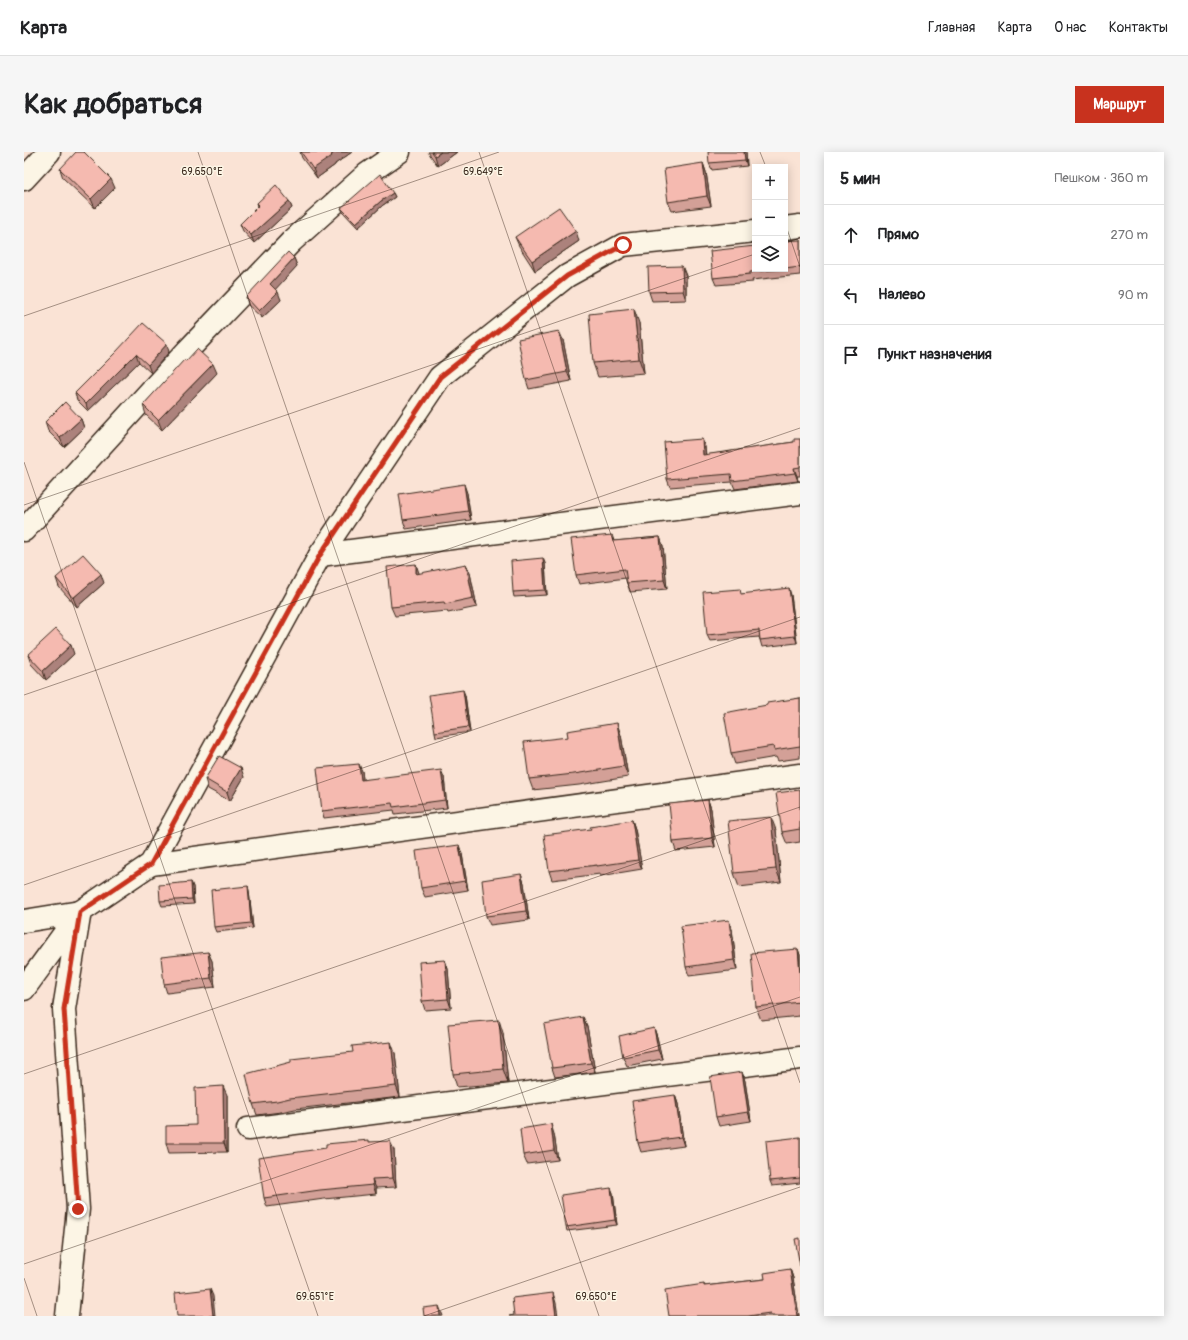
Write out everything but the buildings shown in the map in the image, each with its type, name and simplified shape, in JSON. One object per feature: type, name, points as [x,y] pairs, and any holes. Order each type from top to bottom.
[{"type":"street","points":[[24,179],[49,152]]},
{"type":"street","points":[[24,530],[188,350],[291,242],[367,174],[399,152]]},
{"type":"street","points":[[788,228],[800,226]]},
{"type":"street","points":[[151,864],[320,555],[440,377],[567,276],[623,245],[752,231]]},
{"type":"street","points":[[320,555],[800,493]]},
{"type":"street","points":[[24,989],[80,912],[151,864],[800,775]]},
{"type":"street","points":[[24,922],[80,912]]},
{"type":"street","points":[[67,1316],[78,1209],[64,1009],[80,912]]},
{"type":"street","points":[[248,1129],[800,1058]]},
{"type":"route","points":[[78,1209],[64,1009],[80,912],[151,864],[320,555],[440,377],[567,276],[623,245]]}]
